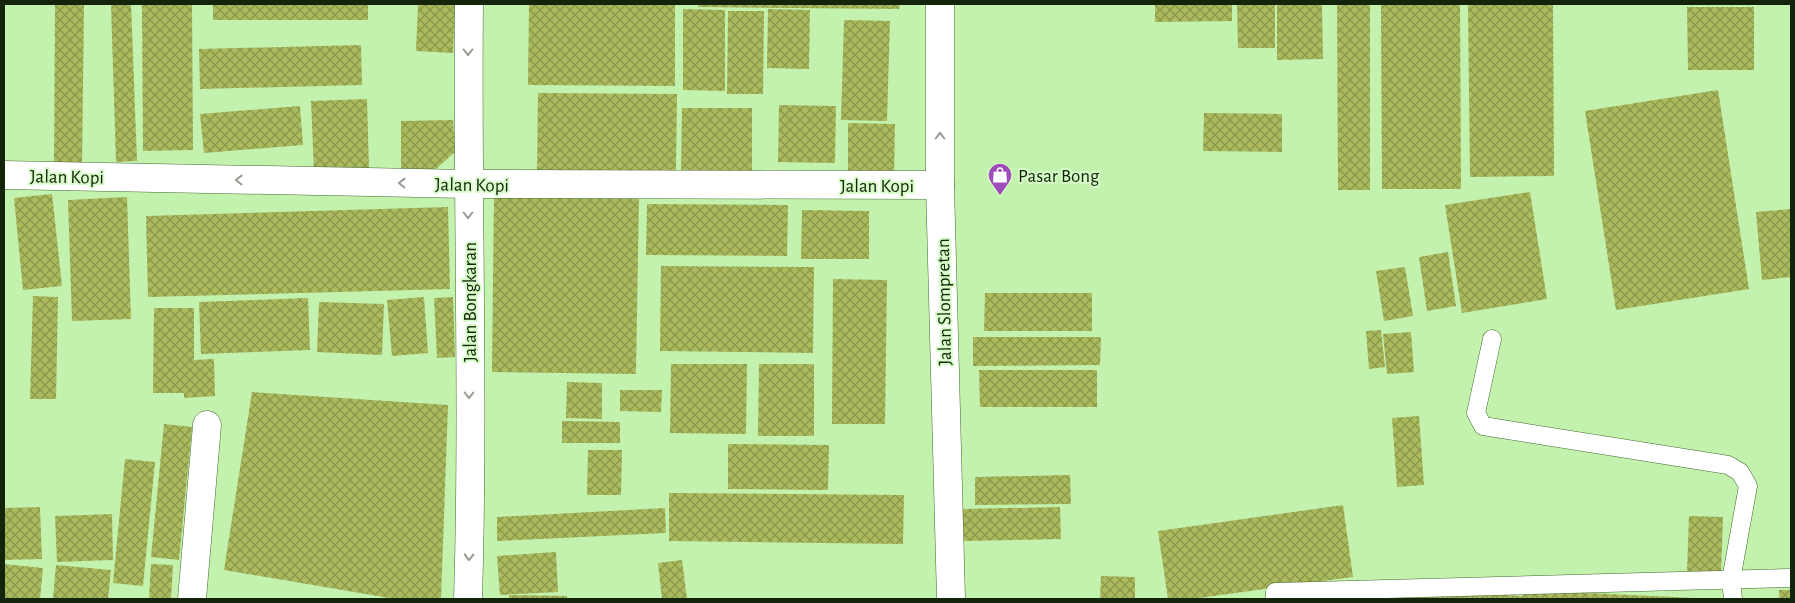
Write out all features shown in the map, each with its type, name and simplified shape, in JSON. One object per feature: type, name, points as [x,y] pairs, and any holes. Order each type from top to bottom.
[{"type":"street","name":"Jalan Bongkaran","points":[[468,599],[470,518],[469,4]]},
{"type":"street","name":"Jalan Slompretan","points":[[940,4],[940,185],[951,599]]},
{"type":"street","name":"Jalan Kopi","points":[[4,175],[468,184],[940,185]]},
{"type":"street","points":[[192,599],[208,425]]},
{"type":"lane","points":[[1492,339],[1476,413],[1483,426],[1728,465],[1740,472],[1748,486],[1731,580],[1733,599]]},
{"type":"lane","points":[[1275,599],[1275,592],[1791,578]]},
{"type":"building","points":[[55,4],[84,4],[82,167],[54,167]]},
{"type":"building","points":[[111,4],[131,4],[137,161],[116,162]]},
{"type":"building","points":[[142,4],[192,4],[193,150],[143,151]]},
{"type":"building","points":[[213,4],[368,4],[368,20],[213,20]]},
{"type":"building","points":[[418,4],[455,4],[453,53],[416,51]]},
{"type":"building","points":[[529,4],[675,4],[675,86],[528,85]]},
{"type":"building","points":[[698,4],[900,4],[899,9],[698,7]]},
{"type":"building","points":[[1155,4],[1232,4],[1232,21],[1155,22]]},
{"type":"building","points":[[1237,4],[1275,4],[1275,48],[1238,48]]},
{"type":"building","points":[[1277,4],[1322,4],[1323,59],[1277,60]]},
{"type":"building","points":[[1337,4],[1370,4],[1370,190],[1338,190]]},
{"type":"building","points":[[1381,4],[1460,4],[1461,189],[1382,189]]},
{"type":"building","points":[[1468,4],[1553,4],[1554,176],[1470,177]]},
{"type":"building","points":[[1687,7],[1754,7],[1754,70],[1688,70]]},
{"type":"building","points":[[683,9],[725,10],[725,91],[683,90]]},
{"type":"building","points":[[768,9],[810,10],[809,69],[767,68]]},
{"type":"building","points":[[728,11],[764,11],[763,94],[727,94]]},
{"type":"building","points":[[844,20],[890,21],[887,121],[841,120]]},
{"type":"building","points":[[361,45],[362,85],[200,89],[199,49]]},
{"type":"building","points":[[1718,90],[1749,289],[1616,310],[1585,111]]},
{"type":"building","points":[[538,93],[677,94],[676,174],[537,173]]},
{"type":"building","points":[[367,99],[369,169],[314,171],[311,101]]},
{"type":"building","points":[[779,105],[836,106],[835,163],[778,162]]},
{"type":"building","points":[[300,106],[303,145],[204,153],[200,114]]},
{"type":"building","points":[[682,108],[752,108],[752,174],[681,173]]},
{"type":"building","points":[[1204,113],[1282,114],[1282,152],[1203,151]]},
{"type":"building","points":[[453,120],[455,152],[429,175],[401,176],[401,121]]},
{"type":"building","points":[[848,123],[895,124],[894,181],[848,180]]},
{"type":"building","points":[[1530,192],[1547,299],[1462,313],[1445,205]]},
{"type":"building","points":[[52,194],[62,286],[23,290],[14,198]]},
{"type":"building","points":[[494,194],[639,196],[636,374],[492,372]]},
{"type":"building","points":[[127,197],[131,319],[72,321],[68,200]]},
{"type":"building","points":[[647,204],[788,205],[787,256],[646,255]]},
{"type":"building","points":[[448,207],[450,289],[148,297],[146,216]]},
{"type":"building","points":[[1791,209],[1791,277],[1762,280],[1756,212]]},
{"type":"building","points":[[802,210],[869,211],[869,259],[801,259]]},
{"type":"building","points":[[1448,252],[1456,306],[1427,311],[1419,257]]},
{"type":"building","points":[[661,266],[814,267],[813,353],[660,351]]},
{"type":"building","points":[[1405,267],[1413,316],[1384,321],[1376,271]]},
{"type":"building","points":[[833,279],[887,280],[885,424],[832,424]]},
{"type":"building","points":[[985,293],[1092,293],[1092,331],[984,331]]},
{"type":"building","points":[[33,296],[58,297],[56,399],[30,399]]},
{"type":"building","points":[[424,297],[428,353],[392,356],[387,300]]},
{"type":"building","points":[[453,297],[455,357],[437,358],[434,298]]},
{"type":"building","points":[[308,298],[310,350],[201,354],[199,302]]},
{"type":"building","points":[[319,302],[384,304],[382,355],[317,352]]},
{"type":"building","points":[[154,308],[194,308],[194,360],[214,359],[215,396],[184,398],[184,393],[153,393]]},
{"type":"building","points":[[1381,330],[1385,367],[1369,369],[1366,331]]},
{"type":"building","points":[[1411,332],[1414,372],[1387,374],[1383,334]]},
{"type":"building","points":[[973,337],[1101,337],[1100,365],[973,366]]},
{"type":"building","points":[[671,364],[747,364],[746,434],[670,433]]},
{"type":"building","points":[[759,364],[814,364],[814,436],[758,436]]},
{"type":"building","points":[[979,370],[1097,370],[1097,407],[980,407]]},
{"type":"building","points":[[567,382],[602,383],[602,419],[566,418]]},
{"type":"building","points":[[620,390],[662,390],[661,412],[620,411]]},
{"type":"building","points":[[252,392],[448,405],[441,599],[395,599],[224,570]]},
{"type":"building","points":[[1419,416],[1424,485],[1397,487],[1392,418]]},
{"type":"building","points":[[562,421],[620,422],[620,443],[562,443]]},
{"type":"building","points":[[164,424],[192,427],[179,560],[151,557]]},
{"type":"building","points":[[728,444],[829,445],[828,490],[728,489]]},
{"type":"building","points":[[588,450],[622,450],[621,495],[587,495]]},
{"type":"building","points":[[125,459],[155,462],[143,586],[113,583]]},
{"type":"building","points":[[1070,475],[1071,504],[975,505],[975,477]]},
{"type":"building","points":[[669,493],[904,495],[903,544],[669,541]]},
{"type":"building","points":[[1343,505],[1353,577],[1192,599],[1168,599],[1158,531]]},
{"type":"building","points":[[40,507],[42,559],[4,560],[4,508]]},
{"type":"building","points":[[1060,507],[1061,539],[963,541],[962,509]]},
{"type":"building","points":[[665,508],[666,533],[497,541],[497,517]]},
{"type":"building","points":[[112,514],[113,560],[57,562],[55,516]]},
{"type":"building","points":[[1689,516],[1723,517],[1721,573],[1687,571]]},
{"type":"building","points":[[556,552],[558,592],[500,595],[497,556]]},
{"type":"building","points":[[682,560],[687,599],[662,599],[658,563]]},
{"type":"building","points":[[4,564],[43,568],[40,599],[4,599]]},
{"type":"building","points":[[151,564],[173,565],[171,599],[149,599]]},
{"type":"building","points":[[56,565],[111,570],[108,599],[53,599]]},
{"type":"building","points":[[1101,576],[1135,577],[1135,599],[1100,599]]},
{"type":"building","points":[[1409,589],[1523,596],[1523,590],[1695,599],[1388,599],[1388,592]]},
{"type":"building","points":[[1779,590],[1791,590],[1791,599],[1779,599]]},
{"type":"building","points":[[509,595],[567,596],[567,599],[509,599]]},
{"type":"place","name":"Pasar Bong","points":[[1000,196]]}]
